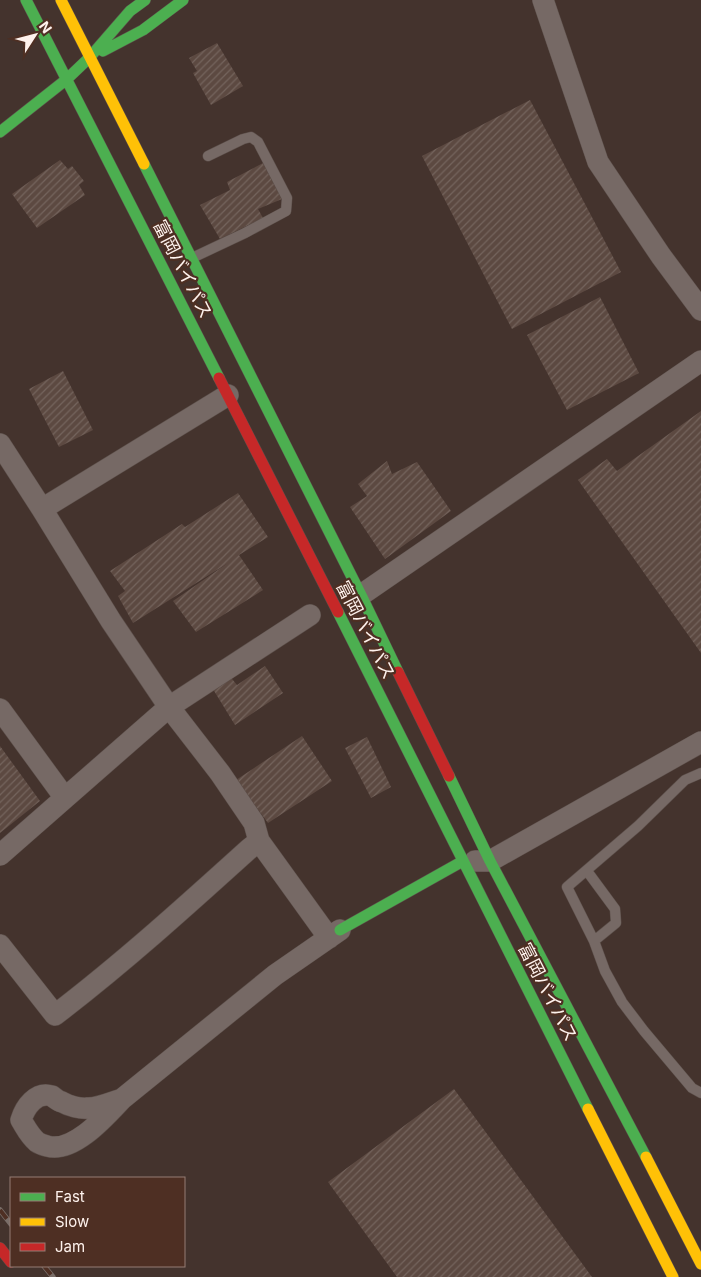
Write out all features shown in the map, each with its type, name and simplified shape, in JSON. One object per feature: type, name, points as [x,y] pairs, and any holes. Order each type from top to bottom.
[{"type":"main road","name":"富岡バイパス","points":[[26,0],[228,395],[673,1277]]},
{"type":"main road","name":"富岡バイパス","points":[[61,0],[361,595],[490,861],[701,1264]]},
{"type":"main road","points":[[0,132],[66,79],[90,57],[130,11],[145,0]]},
{"type":"main road","points":[[90,57],[143,30],[183,0]]},
{"type":"main road","points":[[334,934],[463,861]]},
{"type":"main road","points":[[0,1248],[10,1261]]},
{"type":"street","points":[[543,0],[598,162],[661,256],[701,310]]},
{"type":"street","points":[[361,595],[701,361]]},
{"type":"street","points":[[42,509],[228,395]]},
{"type":"street","points":[[0,444],[111,621],[169,707],[220,773],[254,823],[259,842],[334,934],[275,975],[122,1099]]},
{"type":"street","points":[[0,855],[169,707],[310,615]]},
{"type":"street","points":[[0,709],[65,798]]},
{"type":"street","points":[[463,861],[490,861],[701,742]]},
{"type":"street","points":[[0,945],[55,1015],[94,985],[154,934],[249,848],[259,842]]},
{"type":"lane","points":[[192,259],[286,211],[288,198],[258,142],[251,137],[208,156]]},
{"type":"lane","points":[[701,773],[685,780],[638,826],[567,888],[594,941],[605,971],[622,1002],[692,1088],[701,1093]]},
{"type":"lane","points":[[587,871],[616,909],[616,923],[594,941]]},
{"type":"building","points":[[217,43],[243,86],[211,105],[193,73],[197,71],[189,58]]},
{"type":"building","points":[[530,100],[621,272],[512,329],[422,156]]},
{"type":"building","points":[[60,160],[68,169],[72,166],[84,181],[79,185],[85,195],[37,228],[12,194]]},
{"type":"building","points":[[263,163],[282,199],[258,209],[263,218],[220,239],[200,205],[230,190],[227,182]]},
{"type":"building","points":[[600,297],[639,373],[567,410],[527,335]]},
{"type":"building","points":[[63,371],[93,430],[59,447],[29,389]]},
{"type":"building","points":[[701,411],[701,653],[578,480],[607,459],[617,471]]},
{"type":"building","points":[[387,461],[392,474],[417,462],[451,511],[385,559],[350,507],[367,496],[358,484]]},
{"type":"building","points":[[238,493],[268,537],[239,555],[263,590],[196,632],[173,601],[228,563],[133,623],[118,596],[125,591],[110,571],[182,524],[185,527]]},
{"type":"building","points":[[265,666],[283,693],[235,725],[211,686],[228,674],[237,685]]},
{"type":"building","points":[[302,736],[332,781],[268,823],[236,780]]},
{"type":"building","points":[[367,737],[391,787],[371,798],[345,748]]},
{"type":"building","points":[[0,746],[40,801],[0,833]]},
{"type":"building","points":[[454,1089],[592,1277],[397,1277],[328,1182]]},
{"type":"railway","points":[[0,1210],[10,1223]]},
{"type":"railway","points":[[45,1267],[53,1277]]},
{"type":"traffic: fast","points":[[26,0],[219,378]]},
{"type":"traffic: fast","points":[[0,132],[67,79],[90,57],[130,11],[145,0]]},
{"type":"traffic: fast","points":[[103,51],[143,30],[183,0]]},
{"type":"traffic: fast","points":[[144,164],[398,672]]},
{"type":"traffic: fast","points":[[338,612],[588,1109]]},
{"type":"traffic: fast","points":[[449,776],[490,861],[646,1157]]},
{"type":"traffic: fast","points":[[340,930],[463,861]]},
{"type":"traffic: slow","points":[[61,0],[144,164]]},
{"type":"traffic: slow","points":[[588,1109],[673,1277]]},
{"type":"traffic: slow","points":[[646,1157],[701,1264]]},
{"type":"traffic: jam","points":[[219,378],[338,612]]},
{"type":"traffic: jam","points":[[398,672],[449,776]]},
{"type":"traffic: jam","points":[[0,1248],[10,1261]]}]
